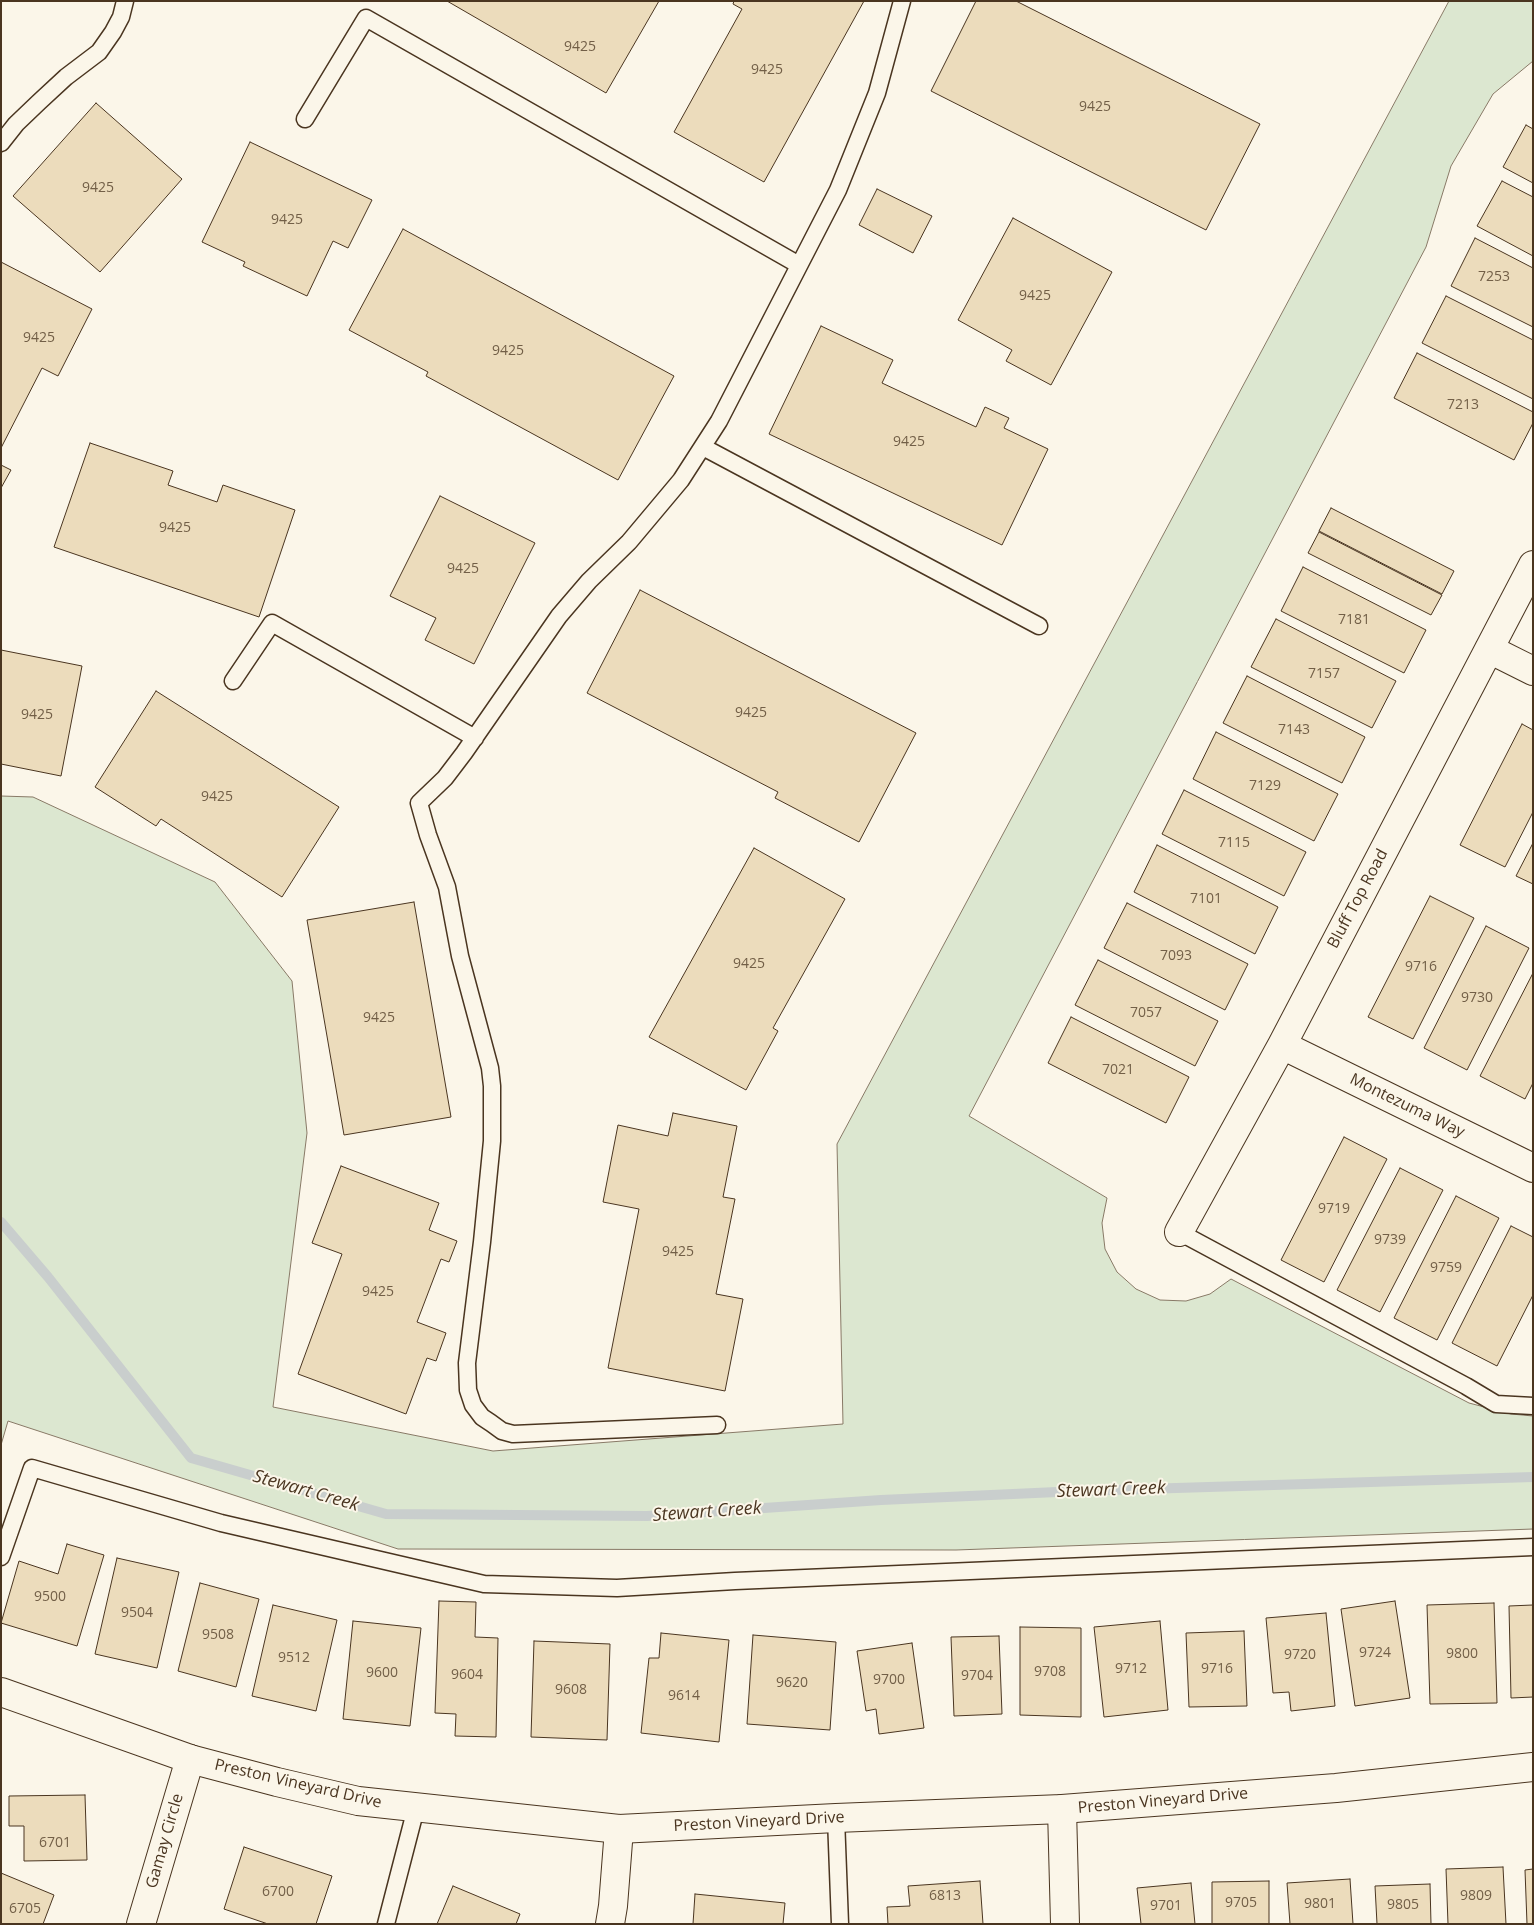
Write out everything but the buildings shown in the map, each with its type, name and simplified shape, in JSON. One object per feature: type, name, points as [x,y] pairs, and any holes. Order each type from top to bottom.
[{"type":"street","name":"Bluff Top Road","points":[[1179,1232],[1282,1045],[1533,565]]},
{"type":"street","points":[[1489,649],[1533,671]]},
{"type":"street","name":"Montezuma Way","points":[[1282,1045],[1533,1168]]},
{"type":"street","name":"Preston Vineyard Drive","points":[[1,1692],[190,1759],[358,1801],[619,1829],[1062,1809],[1336,1788],[1533,1767]]},
{"type":"street","name":"Gamay Circle","points":[[141,1924],[190,1759]]},
{"type":"street","points":[[1062,1809],[1065,1924]]},
{"type":"street","points":[[610,1924],[619,1829]]},
{"type":"lane","points":[[1,142],[16,124],[66,77],[99,52],[113,32],[125,1]]},
{"type":"lane","points":[[717,1425],[514,1434],[502,1431],[482,1417],[473,1405],[468,1390],[467,1363],[491,1149],[492,1086],[490,1068],[460,956],[447,887],[419,804],[445,778],[475,738],[559,616],[589,581],[647,522],[681,480],[719,421],[838,190],[877,94],[902,1]]},
{"type":"lane","points":[[305,119],[366,18],[799,265]]},
{"type":"lane","points":[[703,447],[1039,626]]},
{"type":"lane","points":[[233,682],[272,622],[475,738]]},
{"type":"lane","points":[[1179,1232],[1496,1404],[1533,1406]]},
{"type":"lane","points":[[1,1557],[32,1468],[221,1523],[484,1584],[617,1588],[745,1580],[1533,1548]]},
{"type":"lane","points":[[386,1924],[416,1808]]},
{"type":"lane","points":[[836,1818],[840,1924]]},
{"type":"green space","points":[[1449,1],[1533,1],[1533,61],[1493,94],[1451,166],[1426,247],[969,1116],[1107,1198],[1102,1223],[1105,1249],[1117,1272],[1136,1289],[1160,1300],[1186,1301],[1210,1294],[1231,1279],[1469,1403],[1511,1414],[1533,1416],[1533,1529],[956,1550],[398,1549],[8,1421],[1,1445],[1,796],[33,797],[215,882],[292,981],[307,1133],[273,1407],[493,1451],[843,1424],[837,1144]]},
{"type":"waterway","name":"Stewart Creek","points":[[1,1222],[48,1277],[191,1458],[386,1514],[647,1516],[881,1500],[1079,1491],[1533,1477]]}]
